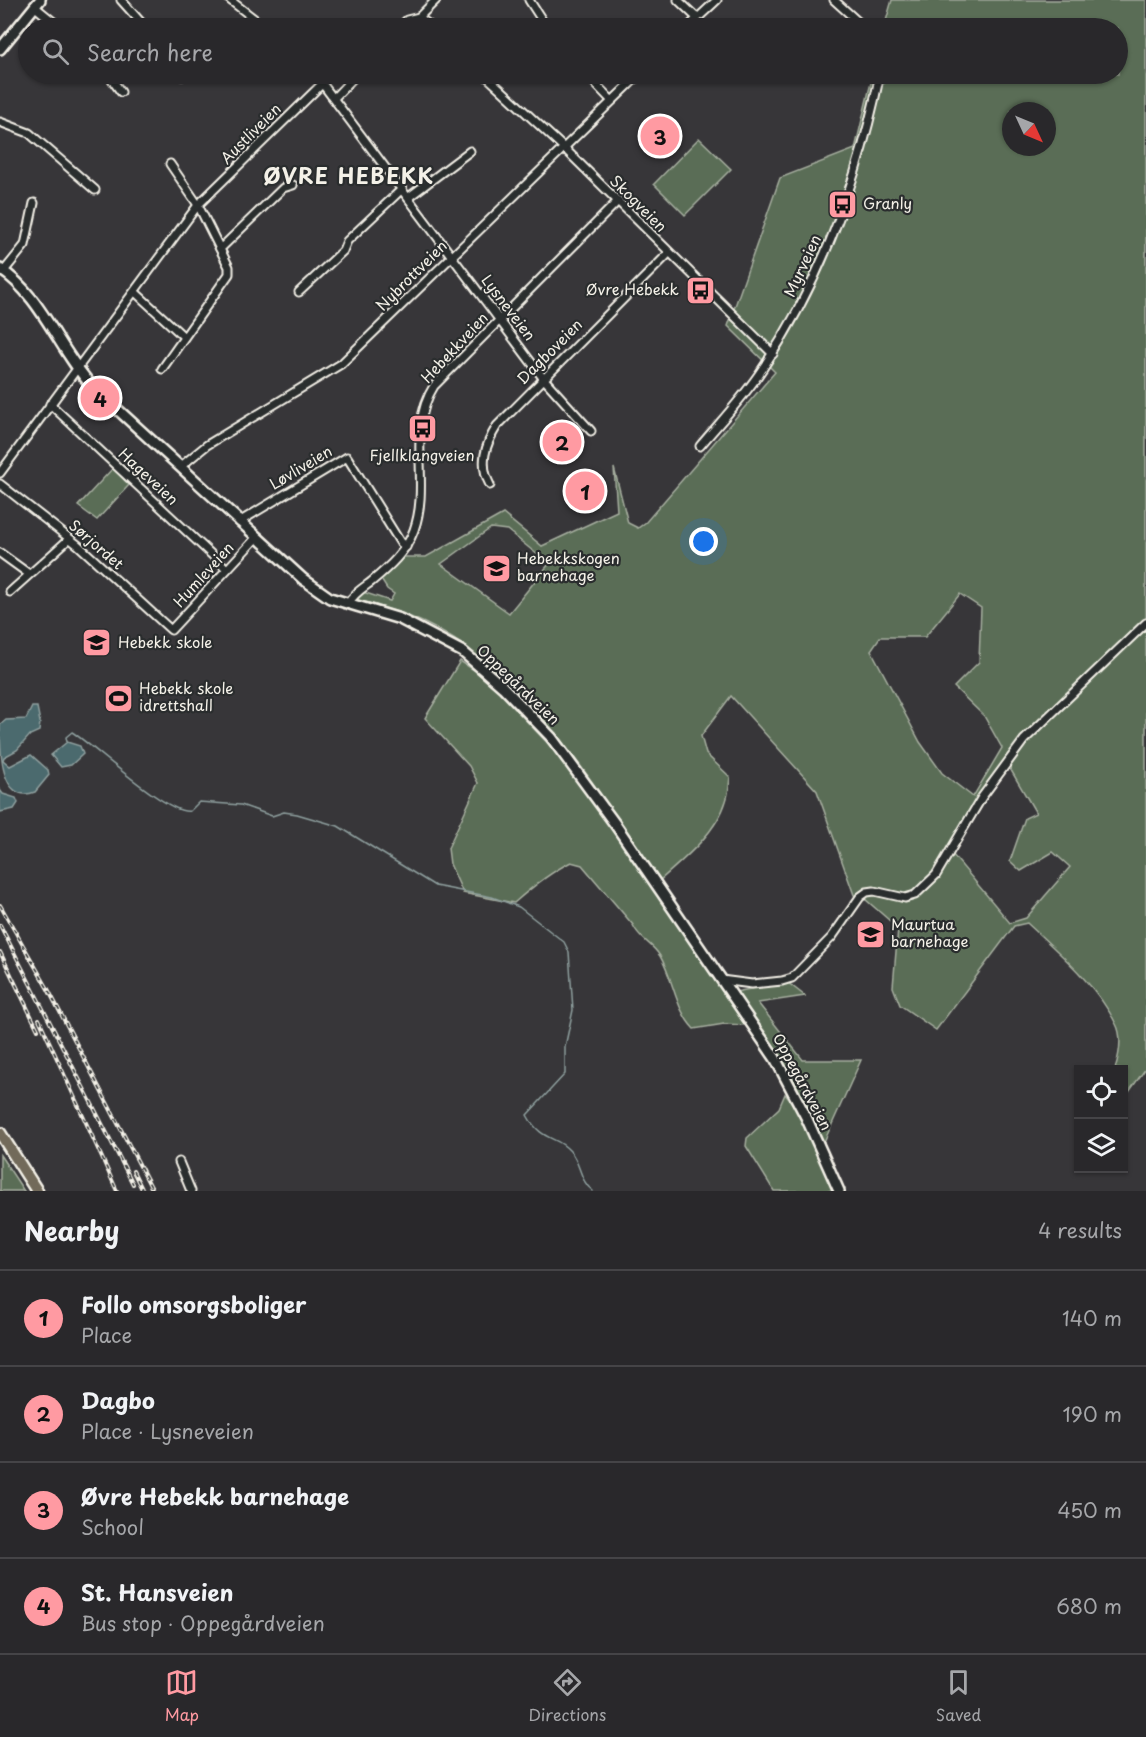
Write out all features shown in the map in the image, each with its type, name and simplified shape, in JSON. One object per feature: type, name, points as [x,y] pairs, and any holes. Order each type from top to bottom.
[{"type":"main road","points":[[24,18],[37,3]]},
{"type":"main road","points":[[0,49],[18,25]]},
{"type":"main road","points":[[0,40],[12,32]]},
{"type":"main road","name":"Oppegårdveien","points":[[2,270],[29,297],[77,369],[97,392],[312,587],[330,598],[400,619],[427,631],[463,652],[504,687],[566,755],[780,1068],[806,1117],[839,1191]]},
{"type":"main road","points":[[0,1133],[37,1191]]},
{"type":"street","points":[[121,0],[137,18]]},
{"type":"street","points":[[230,0],[253,18]]},
{"type":"street","points":[[415,18],[419,17],[436,0]]},
{"type":"street","points":[[529,0],[541,18]]},
{"type":"street","points":[[678,0],[698,18],[717,0]]},
{"type":"street","points":[[834,0],[855,18]]},
{"type":"street","points":[[37,3],[51,18]]},
{"type":"street","points":[[116,84],[122,92]]},
{"type":"street","name":"Austliveien","points":[[0,473],[198,205],[322,84]]},
{"type":"street","name":"Lysneveien","points":[[324,84],[543,378],[591,431]]},
{"type":"street","points":[[335,97],[347,84]]},
{"type":"street","name":"Skogveien","points":[[495,84],[563,147],[668,254],[772,354]]},
{"type":"street","points":[[596,84],[611,100]]},
{"type":"street","name":"Nybrottveien","points":[[180,467],[207,445],[332,371],[629,84]]},
{"type":"street","name":"Myrveien","points":[[700,446],[754,381],[772,354],[811,284],[833,233],[864,139],[878,84]]},
{"type":"street","points":[[0,122],[29,133],[95,190]]},
{"type":"street","points":[[409,197],[470,151]]},
{"type":"street","points":[[162,369],[229,274],[229,267],[198,205],[170,164]]},
{"type":"street","points":[[220,249],[283,188],[293,185]]},
{"type":"street","points":[[298,292],[343,251],[347,241],[402,189]]},
{"type":"street","name":"Hebekkveien","points":[[348,604],[354,595],[391,565],[406,547],[419,511],[420,425],[427,399],[438,381],[616,202]]},
{"type":"street","name":"Oppegårdveien","points":[[2,270],[26,245],[34,203]]},
{"type":"street","name":"Dagboveien","points":[[490,485],[483,466],[489,439],[514,407],[668,254]]},
{"type":"street","points":[[135,292],[184,337]]},
{"type":"street","name":"Hageveien","points":[[50,404],[227,569]]},
{"type":"street","name":"Løvliveien","points":[[239,522],[346,457],[400,542],[406,547]]},
{"type":"street","name":"Sørjordet","points":[[0,484],[69,539],[171,630]]},
{"type":"street","name":"Humleveien","points":[[171,630],[257,537]]},
{"type":"street","points":[[10,592],[69,539]]},
{"type":"street","points":[[0,553],[29,574]]},
{"type":"street","points":[[721,980],[752,984],[792,978],[832,938],[860,897],[867,892],[874,891],[905,898],[915,895],[936,875],[982,797],[1024,740],[1146,623]]},
{"type":"street","points":[[179,1162],[191,1191]]},
{"type":"green space","points":[[892,0],[1146,0],[1146,1068],[1128,1093],[1128,1065],[1116,1065],[1120,1041],[1118,1029],[1108,1010],[1088,983],[1064,957],[1027,923],[1014,926],[936,1030],[900,1005],[893,987],[898,928],[866,900],[854,895],[817,791],[731,696],[701,736],[706,754],[730,777],[722,812],[715,824],[688,855],[659,881],[577,761],[513,686],[476,654],[436,628],[391,610],[355,600],[363,592],[390,601],[394,594],[387,589],[380,578],[403,557],[426,557],[503,514],[542,546],[617,511],[614,468],[628,523],[638,528],[646,522],[775,372],[728,326],[780,178],[855,149],[871,84],[1128,84],[1128,18],[887,18]],"holes":[[[491,528],[507,530],[549,564],[509,613],[441,564]],[[960,594],[981,608],[979,662],[954,687],[984,716],[1002,748],[973,797],[942,773],[920,742],[871,650],[880,637],[925,637]],[[1008,765],[1036,813],[1025,818],[1010,861],[1021,871],[1053,852],[1070,867],[1026,918],[1010,923],[952,854]]]},
{"type":"green space","points":[[699,138],[731,169],[685,215],[654,184]]},
{"type":"green space","points":[[113,468],[129,485],[97,520],[78,506]]},
{"type":"green space","points":[[460,661],[499,692],[555,751],[623,845],[745,1025],[724,1024],[694,1029],[683,1013],[660,956],[582,865],[571,862],[563,866],[514,903],[463,893],[450,864],[448,848],[478,783],[469,766],[425,718]]},
{"type":"green space","points":[[787,982],[805,996],[758,1003],[803,1060],[861,1060],[823,1144],[793,1083],[735,992]]},
{"type":"green space","points":[[785,1094],[792,1103],[797,1103],[835,1191],[774,1191],[746,1146],[747,1138],[779,1108]]},
{"type":"green space","points":[[0,1155],[24,1191],[0,1191]]},
{"type":"water","points":[[32,707],[37,707],[39,731],[30,735],[17,750],[4,757],[3,760],[10,766],[31,755],[48,770],[49,775],[35,792],[23,794],[15,790],[4,772],[0,725],[6,720],[26,719]]},
{"type":"water","points":[[67,742],[80,746],[83,754],[71,765],[61,767],[51,755]]},
{"type":"water","points":[[0,790],[3,794],[16,798],[18,803],[14,809],[0,812]]},
{"type":"waterway","points":[[67,742],[66,737],[72,732],[131,779],[180,810],[190,811],[199,802],[241,805],[272,816],[284,812],[338,826],[435,886],[492,897],[519,907],[564,942],[569,952],[573,1010],[565,1047],[565,1074],[527,1115],[538,1130],[570,1151],[585,1182],[593,1191]]},
{"type":"railway","points":[[0,905],[48,989],[153,1191]]},
{"type":"railway","points":[[0,925],[133,1184]]},
{"type":"railway","points":[[0,952],[38,1030]]},
{"type":"railway","points":[[39,1019],[117,1191]]},
{"type":"railway","points":[[133,1171],[143,1191]]},
{"type":"place","name":"Øvre Hebekk barnehage","points":[[660,136]]},
{"type":"place","name":"Granly","points":[[842,204]]},
{"type":"place","name":"Øvre Hebekk","points":[[700,290]]},
{"type":"place","name":"St. Hansveien","points":[[100,398]]},
{"type":"place","name":"Fjellklangveien","points":[[422,429]]},
{"type":"place","name":"Dagbo","points":[[562,442]]},
{"type":"place","name":"Follo omsorgsboliger","points":[[585,491]]},
{"type":"place","name":"Hebekkskogen barnehage","points":[[496,568]]},
{"type":"place","name":"Hebekk skole","points":[[97,643]]},
{"type":"place","name":"Hebekk skole idrettshall","points":[[118,698]]},
{"type":"place","name":"Maurtua barnehage","points":[[870,934]]},
{"type":"district","name":"ØVRE HEBEKK","points":[[349,177]]}]
